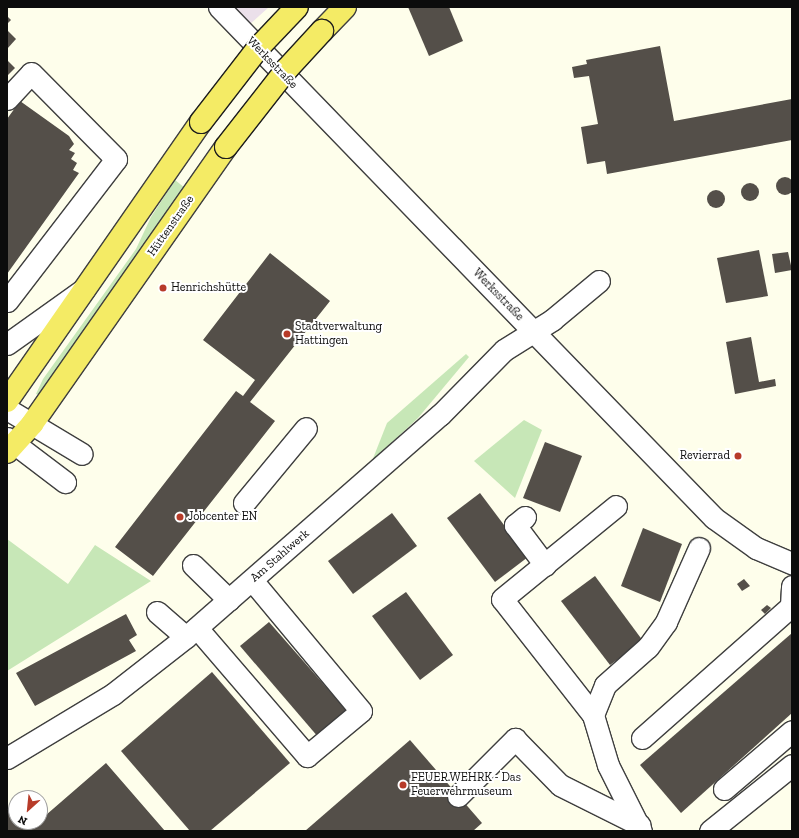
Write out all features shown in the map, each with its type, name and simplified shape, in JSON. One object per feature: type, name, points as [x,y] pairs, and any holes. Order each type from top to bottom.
[{"type":"main road","points":[[7,401],[201,122],[259,47],[297,7]]},
{"type":"main road","name":"Hüttenstraße","points":[[10,444],[32,424],[226,147],[282,74],[345,7]]},
{"type":"street","name":"Werksstraße","points":[[218,7],[720,524],[756,548],[792,563]]},
{"type":"street","points":[[7,99],[31,73],[116,159],[7,301]]},
{"type":"street","name":"Am Stahlwerk","points":[[7,758],[113,694],[192,632],[440,415],[504,350],[534,332],[599,281]]},
{"type":"street","points":[[7,344],[84,290]]},
{"type":"street","points":[[7,409],[82,454]]},
{"type":"street","points":[[244,503],[306,428]]},
{"type":"street","points":[[10,444],[64,482]]},
{"type":"street","points":[[616,506],[502,599],[593,715],[608,765],[641,828]]},
{"type":"street","points":[[525,517],[515,525],[545,565]]},
{"type":"street","points":[[593,715],[605,685],[648,647],[666,622],[699,548]]},
{"type":"street","points":[[193,565],[229,600]]},
{"type":"street","points":[[158,612],[192,632],[307,756],[361,711],[252,580]]},
{"type":"street","points":[[642,738],[791,606],[792,586]]},
{"type":"street","points":[[724,789],[789,728]]},
{"type":"street","points":[[458,796],[514,739],[560,785],[641,828]]},
{"type":"street","points":[[710,831],[792,765]]},
{"type":"shaded area","points":[[232,7],[269,7],[249,25]]},
{"type":"green space","points":[[175,180],[185,188],[39,395],[36,394],[43,379],[136,249],[151,217]]},
{"type":"green space","points":[[466,354],[469,357],[418,418],[372,461],[387,423]]},
{"type":"green space","points":[[524,420],[542,430],[515,498],[474,461]]},
{"type":"green space","points":[[7,539],[68,584],[95,545],[151,581],[7,671]]},
{"type":"building","points":[[408,7],[449,7],[463,41],[429,56]]},
{"type":"building","points":[[7,16],[11,20],[7,24]]},
{"type":"building","points":[[7,30],[16,39],[7,49]]},
{"type":"building","points":[[660,46],[674,121],[792,99],[792,140],[607,174],[605,161],[587,164],[581,127],[598,124],[589,76],[574,78],[572,67],[587,64],[586,60]]},
{"type":"building","points":[[7,60],[15,68],[7,76]]},
{"type":"building","points":[[20,101],[69,136],[74,144],[69,150],[75,153],[71,159],[77,163],[73,170],[79,173],[7,274],[7,119]]},
{"type":"building","points":[[785,177],[791,180],[794,186],[791,192],[785,195],[779,192],[776,186],[779,180]]},
{"type":"building","points":[[746,183],[754,183],[759,188],[757,199],[754,201],[746,201],[741,196],[741,188]]},
{"type":"building","points":[[712,190],[720,190],[725,195],[723,206],[720,208],[712,208],[707,203],[707,195]]},
{"type":"building","points":[[759,250],[768,296],[726,303],[717,258]]},
{"type":"building","points":[[788,252],[792,270],[775,273],[772,254]]},
{"type":"building","points":[[270,253],[330,301],[250,402],[275,421],[153,576],[115,547],[236,391],[243,396],[255,380],[203,340]]},
{"type":"building","points":[[751,337],[759,382],[775,379],[776,386],[735,394],[726,342]]},
{"type":"building","points":[[545,442],[582,456],[560,512],[523,498]]},
{"type":"building","points":[[480,493],[528,557],[495,582],[447,518]]},
{"type":"building","points":[[392,513],[417,546],[353,594],[328,561]]},
{"type":"building","points":[[643,528],[682,544],[660,602],[621,586]]},
{"type":"building","points":[[595,576],[643,641],[610,665],[561,601]]},
{"type":"building","points":[[744,579],[750,586],[742,591],[737,584]]},
{"type":"building","points":[[406,592],[453,655],[420,680],[372,616]]},
{"type":"building","points":[[767,605],[771,608],[765,614],[761,610]]},
{"type":"building","points":[[126,614],[137,635],[129,640],[136,651],[35,706],[16,673]]},
{"type":"building","points":[[269,622],[348,712],[319,738],[240,646]]},
{"type":"building","points":[[792,633],[792,713],[681,813],[640,765]]},
{"type":"building","points":[[212,672],[290,763],[210,831],[190,831],[121,751]]},
{"type":"building","name":"FEUER.WEHRK - Das Feuerwehrmuseum","points":[[410,740],[482,823],[473,831],[305,831]]},
{"type":"building","points":[[106,763],[165,831],[7,831],[8,808],[8,830],[48,830],[48,813]]},
{"type":"place","name":"Henrichshütte","points":[[163,288]]},
{"type":"place","name":"Stadtverwaltung Hattingen","points":[[287,334]]},
{"type":"place","name":"Revierrad","points":[[738,456]]},
{"type":"place","name":"Jobcenter EN","points":[[180,517]]},
{"type":"place","name":"FEUER.WEHRK - Das Feuerwehrmuseum","points":[[403,785]]}]
